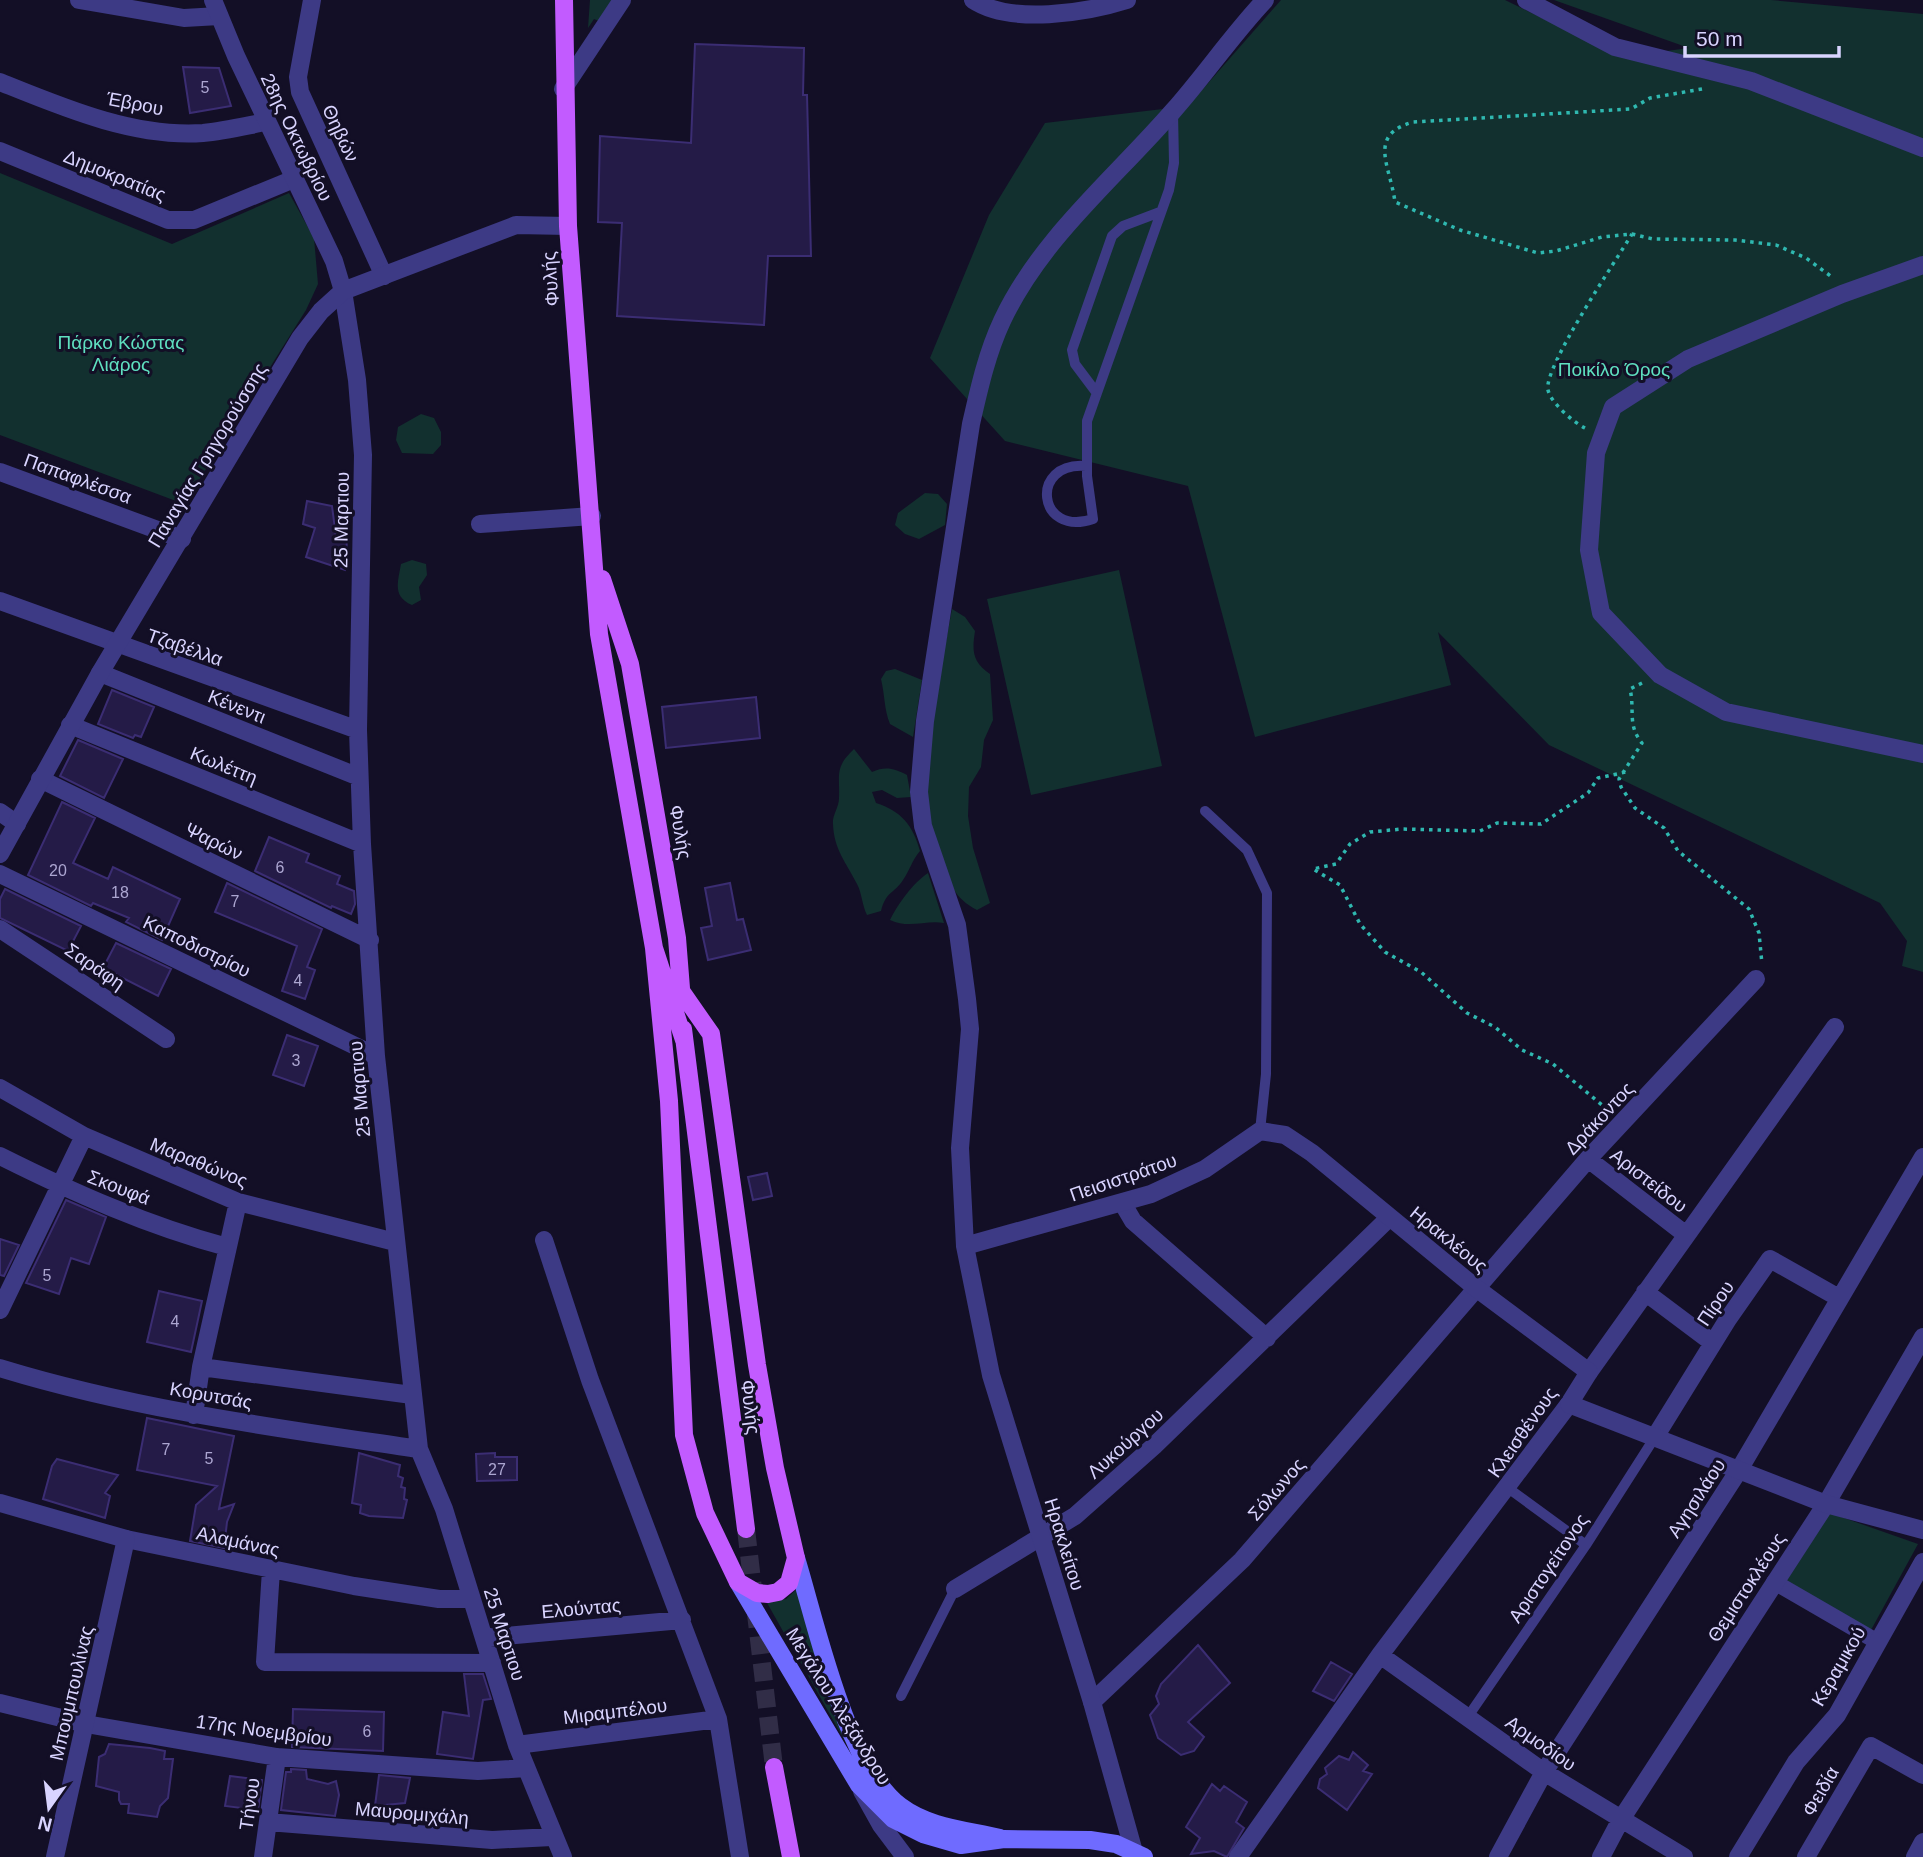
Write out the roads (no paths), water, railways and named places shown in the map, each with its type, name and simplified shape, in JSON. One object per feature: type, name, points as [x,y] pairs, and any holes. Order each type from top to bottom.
[{"type":"main road","name":"Φυλής","points":[[564,0],[563,89],[568,226],[578,391],[592,516],[604,668],[654,948],[684,1040]]},
{"type":"main road","name":"Φυλής","points":[[594,555],[630,664],[677,938],[684,1040],[746,1529]]},
{"type":"main road","points":[[654,948],[670,1114],[684,1436],[705,1513],[738,1582],[757,1592],[778,1592],[792,1579],[796,1558],[757,1365],[710,1034],[681,991]]},
{"type":"main road","name":"Μεγάλου Αλεξάνδρου","points":[[796,1558],[841,1704],[861,1754],[880,1783],[900,1806],[927,1820],[1004,1839],[1090,1840],[1116,1844],[1139,1854]]},
{"type":"main road","name":"Μεγάλου Αλεξάνδρου","points":[[738,1582],[859,1785],[882,1811],[935,1839],[974,1846],[1004,1839]]},
{"type":"main road","points":[[774,1767],[791,1857]]},
{"type":"street","points":[[79,0],[184,18],[216,8]]},
{"type":"street","name":"Θηβών","points":[[312,0],[298,77],[300,92],[384,276]]},
{"type":"street","points":[[563,89],[622,0]]},
{"type":"street","points":[[973,0],[1012,14],[1061,14],[1127,0]]},
{"type":"street","name":"Ηρακλείτου","points":[[1139,1854],[991,1375],[965,1246],[960,1148],[970,1029],[968,1009],[957,925],[923,826],[919,792],[925,721],[971,424],[992,345],[1013,300],[1065,227],[1172,112],[1265,0]]},
{"type":"street","points":[[1526,0],[1615,47],[1751,82],[1923,148]]},
{"type":"street","name":"28ης Οκτωβρίου","points":[[216,8],[266,122],[334,261],[343,291]]},
{"type":"street","name":"Έβρου","points":[[0,82],[87,114],[147,129],[202,133],[266,122]]},
{"type":"street","name":"Δημοκρατίας","points":[[0,151],[168,220],[194,220],[294,179]]},
{"type":"street","name":"Παναγίας Γρηγορούσσης","points":[[0,854],[100,673],[300,338],[321,311],[343,291],[516,225],[568,226]]},
{"type":"street","points":[[1923,265],[1842,294],[1688,359],[1613,407],[1595,453],[1589,550],[1601,613],[1660,675],[1726,712],[1923,754]]},
{"type":"street","name":"25 Μαρτιου","points":[[343,291],[357,380],[363,455],[358,730],[362,844],[376,1056],[419,1449],[444,1509],[517,1745],[552,1837],[563,1857]]},
{"type":"street","name":"Παπαφλέσσα","points":[[0,472],[182,539]]},
{"type":"street","points":[[480,524],[592,516]]},
{"type":"street","name":"Τζαβέλλα","points":[[0,601],[358,730]]},
{"type":"street","name":"Κένεντι","points":[[100,673],[359,778]]},
{"type":"street","name":"Κωλέττη","points":[[70,725],[362,844]]},
{"type":"street","name":"Ψαρών","points":[[40,779],[370,940]]},
{"type":"street","points":[[0,812],[17,824]]},
{"type":"street","name":"Καποδιστρίου","points":[[0,874],[376,1056]]},
{"type":"street","name":"Σαράφη","points":[[0,929],[166,1039]]},
{"type":"street","name":"Δράκοντος","points":[[1476,1288],[1588,1160],[1756,979]]},
{"type":"street","name":"Κλεισθένους","points":[[1238,1857],[1380,1655],[1569,1404],[1644,1292],[1835,1027]]},
{"type":"street","name":"Μαραθώνος","points":[[0,1088],[84,1136],[238,1202],[395,1242]]},
{"type":"street","name":"Πεισιστράτου","points":[[965,1246],[1123,1204],[1205,1169],[1260,1132]]},
{"type":"street","name":"Ηρακλέους","points":[[1260,1132],[1284,1135],[1312,1153],[1476,1288],[1589,1372]]},
{"type":"street","points":[[0,1310],[58,1185],[84,1136]]},
{"type":"street","name":"Σκουφά","points":[[0,1156],[58,1185],[192,1238],[227,1247]]},
{"type":"street","name":"Αγησιλάου","points":[[1498,1857],[1544,1772],[1739,1470],[1923,1157]]},
{"type":"street","name":"Αριστείδου","points":[[1588,1160],[1685,1234]]},
{"type":"street","points":[[194,1415],[201,1367],[238,1202]]},
{"type":"street","points":[[1123,1204],[1132,1221],[1267,1338]]},
{"type":"street","name":"Λυκούργου","points":[[955,1589],[1075,1516],[1135,1464],[1390,1218]]},
{"type":"street","points":[[544,1240],[590,1380],[718,1719],[740,1857]]},
{"type":"street","name":"Πίρου","points":[[1655,1437],[1713,1343],[1770,1259],[1839,1298]]},
{"type":"street","name":"Σόλωνος","points":[[1092,1702],[1242,1560],[1476,1288]]},
{"type":"street","points":[[1644,1292],[1713,1343]]},
{"type":"street","name":"Θεμιστοκλέους","points":[[1601,1857],[1620,1821],[1826,1504],[1923,1337]]},
{"type":"street","points":[[201,1367],[412,1395]]},
{"type":"street","name":"Κορυτσάς","points":[[0,1368],[73,1390],[194,1415],[419,1449]]},
{"type":"street","points":[[1569,1404],[1826,1504],[1923,1530]]},
{"type":"street","name":"Αλαμάνας","points":[[0,1503],[126,1539],[271,1570],[439,1599],[471,1599]]},
{"type":"street","name":"Μπουμπουλίνας","points":[[55,1857],[126,1539]]},
{"type":"street","name":"Κεραμικού","points":[[1738,1857],[1796,1762],[1837,1715],[1876,1641],[1923,1562]]},
{"type":"street","points":[[271,1570],[265,1661],[492,1663]]},
{"type":"street","points":[[1774,1582],[1876,1641]]},
{"type":"street","name":"Ελούντας","points":[[484,1638],[682,1620]]},
{"type":"street","name":"Αρμοδίου","points":[[1380,1655],[1544,1772],[1620,1821],[1684,1857]]},
{"type":"street","name":"17ης Νοεμβρίου","points":[[0,1703],[86,1724],[276,1757],[478,1771],[526,1768]]},
{"type":"street","name":"Μιραμπέλου","points":[[517,1745],[718,1719]]},
{"type":"street","name":"Φειδία","points":[[1806,1857],[1871,1746],[1923,1775]]},
{"type":"street","name":"Τήνου","points":[[263,1857],[276,1757]]},
{"type":"street","points":[[859,1785],[881,1825],[905,1857]]},
{"type":"street","name":"Μαυρομιχάλη","points":[[268,1822],[492,1840],[552,1837]]},
{"type":"street","points":[[1914,1857],[1923,1842]]},
{"type":"street","points":[[957,1857],[974,1846]]},
{"type":"lane","points":[[1086,466],[1066,466],[1059,470],[1048,484],[1046,492],[1051,509],[1064,521],[1081,523],[1093,519],[1086,466],[1087,421],[1160,212],[1174,163],[1172,112]]},
{"type":"lane","points":[[1097,391],[1075,364],[1072,350],[1112,236],[1123,226],[1160,212]]},
{"type":"lane","points":[[1205,811],[1247,850],[1267,893],[1266,1074],[1260,1132]]},
{"type":"lane","name":"Αριστογείτονος","points":[[1468,1717],[1586,1545],[1655,1437]]},
{"type":"lane","points":[[1508,1488],[1586,1545]]},
{"type":"lane","name":"Λυκούργου","points":[[901,1696],[955,1589]]},
{"type":"tunnel","points":[[746,1529],[774,1767]]},
{"type":"park label","name":"Πάρκο Κώστας Λιάρος","points":[[121,353]]},
{"type":"park label","name":"Ποικίλο Όρος","points":[[1614,369]]}]
